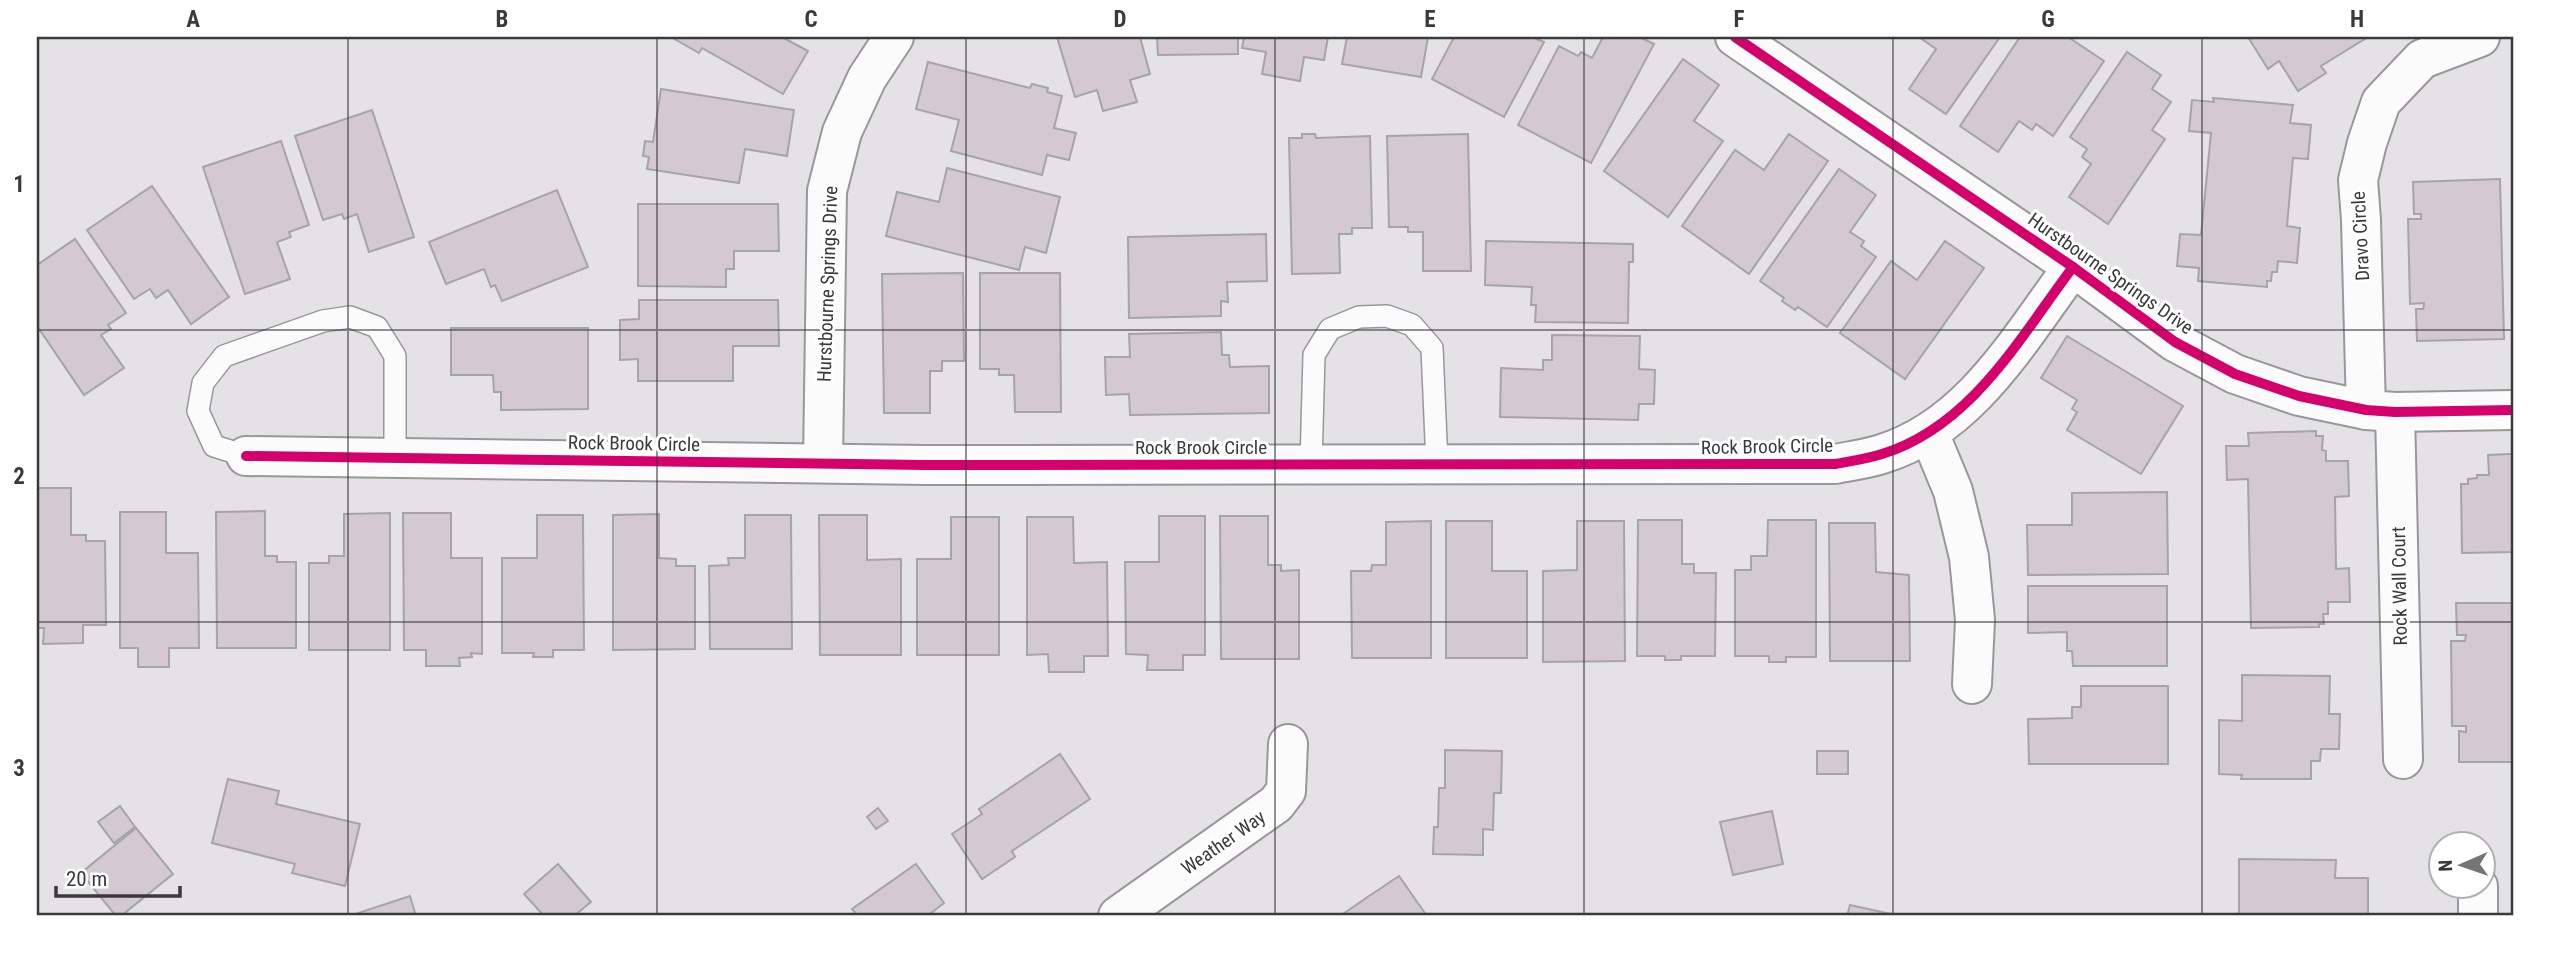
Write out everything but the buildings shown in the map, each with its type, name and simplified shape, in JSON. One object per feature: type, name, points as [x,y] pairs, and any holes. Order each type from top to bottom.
[{"type":"street","name":"Hurstbourne Springs Drive","points":[[823,463],[827,191],[842,132],[867,78],[894,37]]},
{"type":"street","name":"Hurstbourne Springs Drive","points":[[1735,37],[2073,267],[2175,342],[2235,374],[2299,396],[2381,411],[2513,410]]},
{"type":"street","name":"Dravo Circle","points":[[2381,411],[2358,180],[2367,143],[2381,102],[2422,59],[2480,37]]},
{"type":"street","name":"Rock Brook Circle","points":[[246,456],[925,465],[1835,464],[1883,454],[1928,433],[1963,407],[1987,383],[2073,267]]},
{"type":"street","name":"Rock Wall Court","points":[[2381,411],[2403,759]]},
{"type":"street","points":[[1928,433],[1952,491],[1969,557],[1975,621],[1972,684]]},
{"type":"street","name":"Weather Way","points":[[1118,916],[1276,804],[1286,791],[1288,744]]},
{"type":"lane","points":[[1311,464],[1314,355],[1330,329],[1359,317],[1387,316],[1412,325],[1432,348],[1437,464]]},
{"type":"lane","points":[[246,456],[214,446],[198,411],[202,383],[224,356],[323,321],[350,317],[377,327],[395,356],[395,457]]},
{"type":"cycle path","points":[[1735,37],[2073,267],[2175,342],[2235,374],[2299,396],[2366,410],[2513,410]]},
{"type":"cycle path","points":[[246,456],[925,465],[1835,464],[1882,454],[1914,441],[1942,423],[1968,401],[2013,350],[2073,267]]}]
